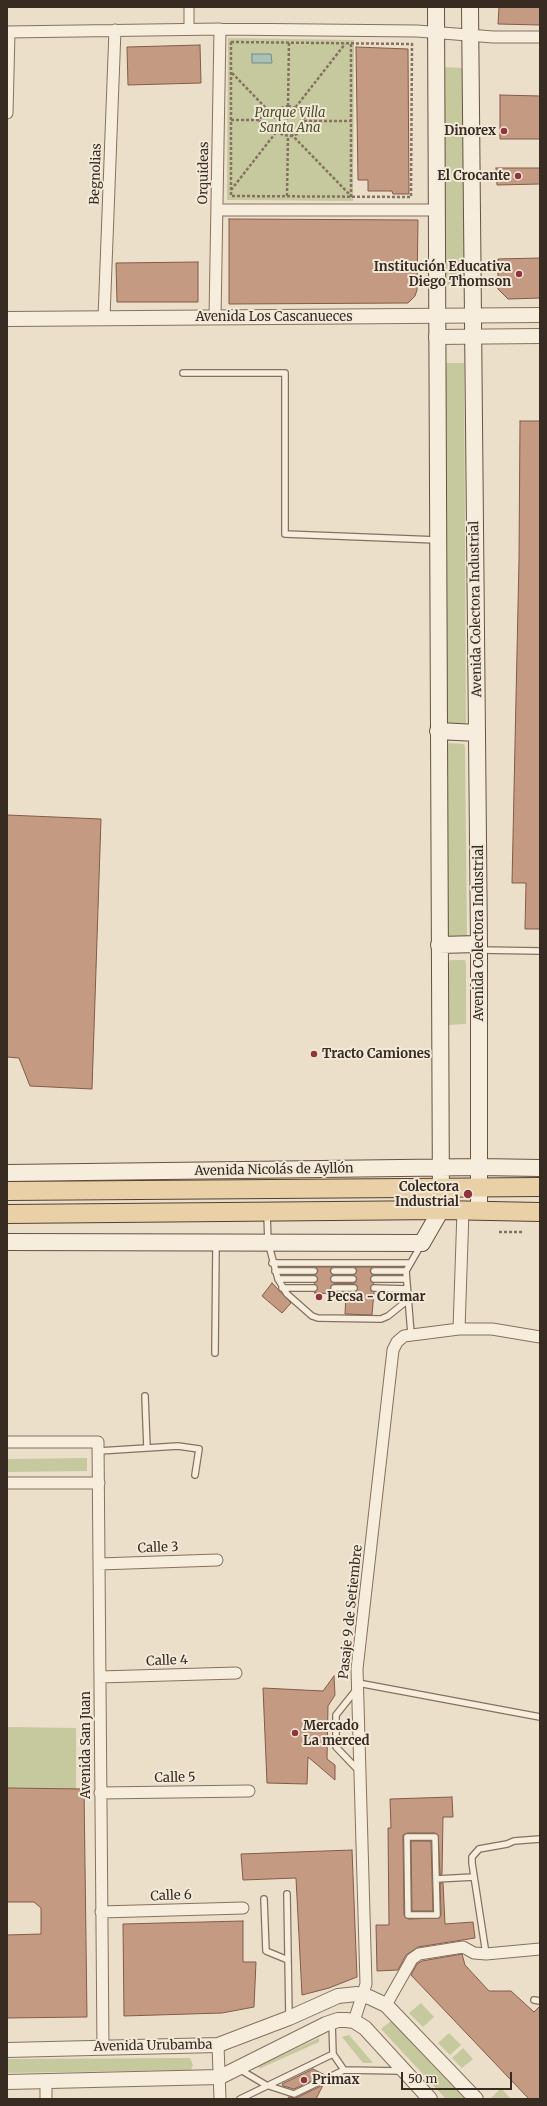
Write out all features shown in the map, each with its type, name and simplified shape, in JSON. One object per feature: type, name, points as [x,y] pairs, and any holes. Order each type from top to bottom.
[{"type":"main road","points":[[7,1242],[422,1243],[442,1210],[439,945],[436,7]]},
{"type":"main road","name":"Avenida Colectora Industrial","points":[[470,7],[479,947],[479,1186],[471,1211]]},
{"type":"main road","points":[[438,731],[477,733]]},
{"type":"main road","points":[[439,945],[479,947]]},
{"type":"main road","name":"Avenida Nicolás de Ayllón","points":[[7,1173],[479,1167],[540,1168]]},
{"type":"main road","name":"Avenida Nicolás de Ayllón","points":[[7,1191],[442,1186],[540,1187]]},
{"type":"main road","points":[[267,1212],[270,1188]]},
{"type":"main road","points":[[7,1214],[442,1210],[540,1212]]},
{"type":"street","points":[[189,7],[189,30]]},
{"type":"street","points":[[7,113],[8,32],[220,29],[436,32],[471,36],[540,37]]},
{"type":"street","name":"Orquideas","points":[[215,318],[220,29]]},
{"type":"street","name":"Begnolias","points":[[104,318],[115,30]]},
{"type":"street","points":[[217,210],[436,210]]},
{"type":"street","name":"Avenida Los Cascanueces","points":[[7,319],[540,315]]},
{"type":"street","points":[[436,337],[540,336]]},
{"type":"street","points":[[459,1329],[471,1211]]},
{"type":"street","points":[[410,1334],[459,1329],[492,1330],[540,1337]]},
{"type":"street","name":"Pasaje 9 de Setiembre","points":[[354,2021],[366,1979],[358,1662],[393,1350],[397,1342],[404,1336],[410,1334]]},
{"type":"street","points":[[7,1442],[98,1447]]},
{"type":"street","name":"Avenida San Juan","points":[[98,1447],[103,2048]]},
{"type":"street","points":[[7,1483],[99,1483]]},
{"type":"street","name":"Calle 3","points":[[99,1564],[217,1560]]},
{"type":"street","name":"Calle 4","points":[[100,1677],[236,1673]]},
{"type":"street","name":"Calle 5","points":[[100,1793],[249,1791]]},
{"type":"street","name":"Calle 6","points":[[101,1912],[243,1908]]},
{"type":"street","points":[[386,2005],[412,1959],[419,1954],[462,1947],[474,1953],[486,1954],[540,1949]]},
{"type":"street","points":[[362,1995],[386,2005],[476,2099]]},
{"type":"street","name":"Avenida Urubamba","points":[[7,2050],[218,2045],[289,2018],[338,1996],[362,1995]]},
{"type":"street","points":[[7,2082],[220,2077],[332,2022],[346,2020],[354,2021],[365,2028],[430,2099]]},
{"type":"street","points":[[218,2045],[220,2099]]},
{"type":"street","points":[[46,2082],[46,2099]]},
{"type":"lane","points":[[183,373],[285,373],[285,534],[437,540]]},
{"type":"lane","points":[[479,947],[540,951]]},
{"type":"lane","points":[[267,1212],[268,1242],[272,1262],[278,1279],[282,1288],[307,1312],[318,1318],[381,1319],[388,1316],[408,1300]]},
{"type":"lane","points":[[215,1353],[216,1242]]},
{"type":"lane","points":[[410,1334],[406,1271],[422,1243]]},
{"type":"lane","points":[[272,1262],[410,1263]]},
{"type":"lane","points":[[275,1271],[314,1271]]},
{"type":"lane","points":[[334,1271],[353,1271]]},
{"type":"lane","points":[[374,1271],[406,1271]]},
{"type":"lane","points":[[278,1279],[314,1279]]},
{"type":"lane","points":[[334,1279],[353,1279]]},
{"type":"lane","points":[[374,1279],[406,1279]]},
{"type":"lane","points":[[282,1288],[314,1288]]},
{"type":"lane","points":[[334,1288],[354,1288]]},
{"type":"lane","points":[[374,1288],[407,1289]]},
{"type":"lane","points":[[145,1396],[147,1448]]},
{"type":"lane","points":[[98,1447],[147,1448],[178,1446],[199,1448],[195,1475]]},
{"type":"lane","points":[[360,1772],[336,1747],[336,1715],[358,1686],[540,1717]]},
{"type":"lane","points":[[407,1837],[435,1837],[436,1879],[437,1915],[408,1915],[407,1837]]},
{"type":"lane","points":[[486,1954],[472,1857],[479,1848],[507,1844],[514,1841],[540,1839]]},
{"type":"lane","points":[[436,1879],[474,1876]]},
{"type":"lane","points":[[287,1894],[289,2018]]},
{"type":"lane","points":[[264,1899],[266,1950],[288,1960]]},
{"type":"lane","points":[[332,2022],[332,2054],[344,2070]]},
{"type":"lane","points":[[240,2099],[332,2054]]},
{"type":"lane","points":[[237,2068],[266,2085],[294,2094],[344,2070],[405,2071]]},
{"type":"path","points":[[231,42],[289,43],[412,44],[411,197],[231,196],[231,42]]},
{"type":"path","points":[[288,106],[289,43]]},
{"type":"path","points":[[231,190],[345,44]]},
{"type":"path","points":[[351,44],[351,197]]},
{"type":"path","points":[[231,73],[351,197]]},
{"type":"path","points":[[231,120],[259,120],[276,132],[288,136],[292,136],[301,130],[304,121],[302,112],[288,106],[268,111],[263,114],[259,120]]},
{"type":"path","points":[[304,121],[351,121]]},
{"type":"path","points":[[287,196],[288,136]]},
{"type":"path","points":[[499,1232],[522,1232]]},
{"type":"green space","name":"Parque Villa Santa Ana","points":[[228,38],[354,40],[353,201],[227,200]]},
{"type":"green space","points":[[442,67],[463,68],[464,285],[444,285]]},
{"type":"green space","points":[[445,363],[464,363],[466,725],[447,728]]},
{"type":"green space","points":[[448,743],[464,744],[465,747],[467,938],[448,941],[446,746]]},
{"type":"green space","points":[[450,960],[465,960],[466,1024],[448,1025],[448,963]]},
{"type":"green space","points":[[87,1458],[87,1471],[7,1472],[7,1459]]},
{"type":"green space","points":[[7,1727],[76,1728],[76,1789],[7,1788]]},
{"type":"green space","points":[[421,2003],[434,2017],[423,2027],[409,2013]]},
{"type":"green space","points":[[391,2021],[465,2099],[446,2099],[381,2029]]},
{"type":"green space","points":[[449,2033],[461,2045],[450,2055],[438,2043]]},
{"type":"green space","points":[[349,2035],[373,2063],[363,2063],[342,2037]]},
{"type":"green space","points":[[319,2038],[319,2042],[261,2068],[256,2067]]},
{"type":"green space","points":[[463,2048],[473,2059],[462,2068],[452,2058]]},
{"type":"green space","points":[[190,2058],[193,2065],[191,2070],[7,2072],[8,2059]]},
{"type":"green space","points":[[501,2088],[510,2098],[492,2099],[491,2098]]},
{"type":"water","points":[[252,54],[271,54],[272,63],[252,63]]},
{"type":"building","points":[[499,7],[540,7],[540,25],[498,24]]},
{"type":"building","points":[[200,45],[201,83],[128,85],[127,47]]},
{"type":"building","points":[[356,47],[408,49],[409,194],[393,194],[392,191],[368,191],[368,180],[358,180]]},
{"type":"building","points":[[500,95],[540,96],[540,139],[500,139]]},
{"type":"building","name":"El Crocante","points":[[496,168],[540,168],[540,184],[497,185]]},
{"type":"building","points":[[229,219],[418,220],[417,290],[415,296],[408,303],[229,304]]},
{"type":"building","name":"Institución Educativa Diego Thomson","points":[[540,258],[540,298],[508,299],[498,289],[498,259]]},
{"type":"building","points":[[198,262],[198,302],[117,302],[116,263]]},
{"type":"building","points":[[520,421],[540,421],[540,929],[525,929],[526,883],[512,883],[519,560]]},
{"type":"building","points":[[7,815],[101,819],[92,1089],[30,1086],[19,1058],[7,1057]]},
{"type":"building","points":[[316,1267],[332,1267],[330,1271],[333,1275],[330,1279],[334,1283],[355,1283],[357,1279],[354,1275],[357,1271],[355,1267],[372,1267],[370,1271],[373,1275],[370,1279],[374,1284],[370,1288],[374,1292],[372,1315],[345,1314],[346,1294],[314,1293],[318,1288],[314,1284],[318,1279],[315,1275],[318,1271]],"holes":[[[334,1284],[354,1284],[358,1288],[354,1292],[334,1292],[330,1288]]]},
{"type":"building","points":[[272,1283],[291,1303],[282,1313],[262,1296]]},
{"type":"building","points":[[334,1676],[335,1695],[328,1706],[327,1759],[335,1765],[335,1780],[308,1757],[307,1784],[267,1783],[263,1688],[323,1691]]},
{"type":"building","points":[[7,1788],[84,1789],[87,2017],[7,2018],[7,1935],[41,1934],[41,1908],[34,1902],[7,1902]]},
{"type":"building","points":[[452,1797],[453,1817],[443,1817],[442,1874],[440,1875],[438,1835],[435,1833],[407,1833],[403,1835],[404,1915],[408,1919],[439,1918],[441,1915],[440,1883],[443,1883],[445,1924],[473,1922],[475,1938],[418,1947],[406,1955],[398,1970],[377,1971],[376,1925],[389,1925],[388,1828],[391,1828],[390,1799]]},
{"type":"building","points":[[411,1841],[431,1841],[433,1911],[412,1911]]},
{"type":"building","points":[[352,1850],[357,1977],[329,1988],[302,1995],[296,1878],[243,1880],[241,1854]]},
{"type":"building","points":[[243,1921],[243,1962],[256,1962],[254,2007],[222,2013],[124,2016],[123,1924]]},
{"type":"building","points":[[462,1954],[465,1965],[489,1991],[511,1991],[534,2012],[540,2006],[540,2099],[529,2099],[411,1975],[417,1964],[422,1961]]},
{"type":"building","points":[[313,2069],[325,2075],[294,2089],[283,2086],[282,2084]]},
{"type":"building","points":[[323,2085],[316,2099],[289,2099],[288,2097],[296,2098]]},
{"type":"place","name":"Dinorex","points":[[504,131]]},
{"type":"place","name":"El Crocante","points":[[518,176]]},
{"type":"place","name":"Institución Educativa Diego Thomson","points":[[519,274]]},
{"type":"place","name":"Tracto Camiones","points":[[314,1054]]},
{"type":"place","name":"Colectora Industrial","points":[[468,1194]]},
{"type":"place","name":"Pecsa - Cormar","points":[[319,1297]]},
{"type":"place","name":"Mercado La merced","points":[[295,1733]]},
{"type":"place","name":"Primax","points":[[304,2080]]}]
